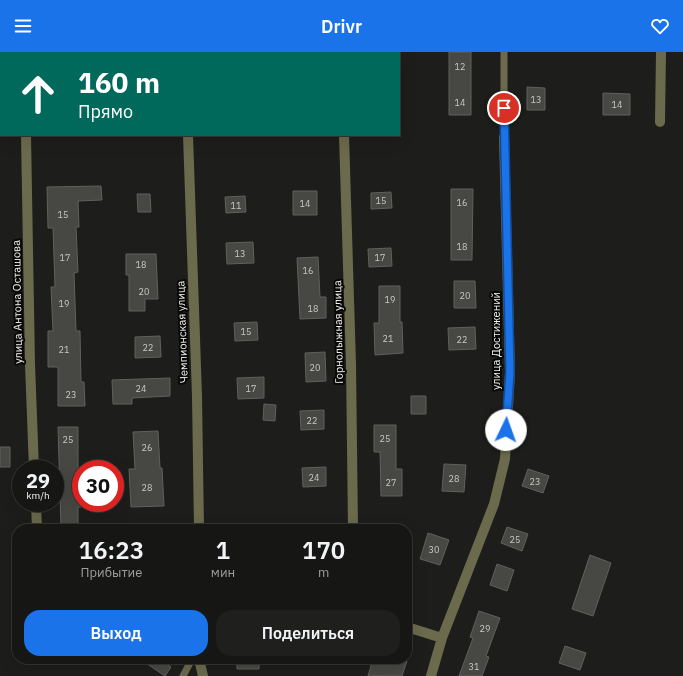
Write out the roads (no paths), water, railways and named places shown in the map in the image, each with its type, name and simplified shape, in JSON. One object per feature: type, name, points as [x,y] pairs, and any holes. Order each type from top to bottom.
[{"type":"street","points":[[660,122],[661,52]]},
{"type":"street","name":"улица Антона Осташова","points":[[26,136],[30,364],[34,460]]},
{"type":"street","name":"Чемпионская улица","points":[[188,136],[199,524]]},
{"type":"street","name":"Горнолыжная улица","points":[[344,136],[352,364],[353,524]]},
{"type":"street","name":"улица Достижений","points":[[431,676],[442,638],[494,504],[505,460],[510,372],[504,137]]},
{"type":"street","points":[[36,512],[37,524]]},
{"type":"street","points":[[412,629],[442,638]]},
{"type":"street","points":[[201,664],[203,676]]},
{"type":"lane","points":[[504,52],[504,137]]},
{"type":"lane","points":[[183,676],[189,664]]}]
